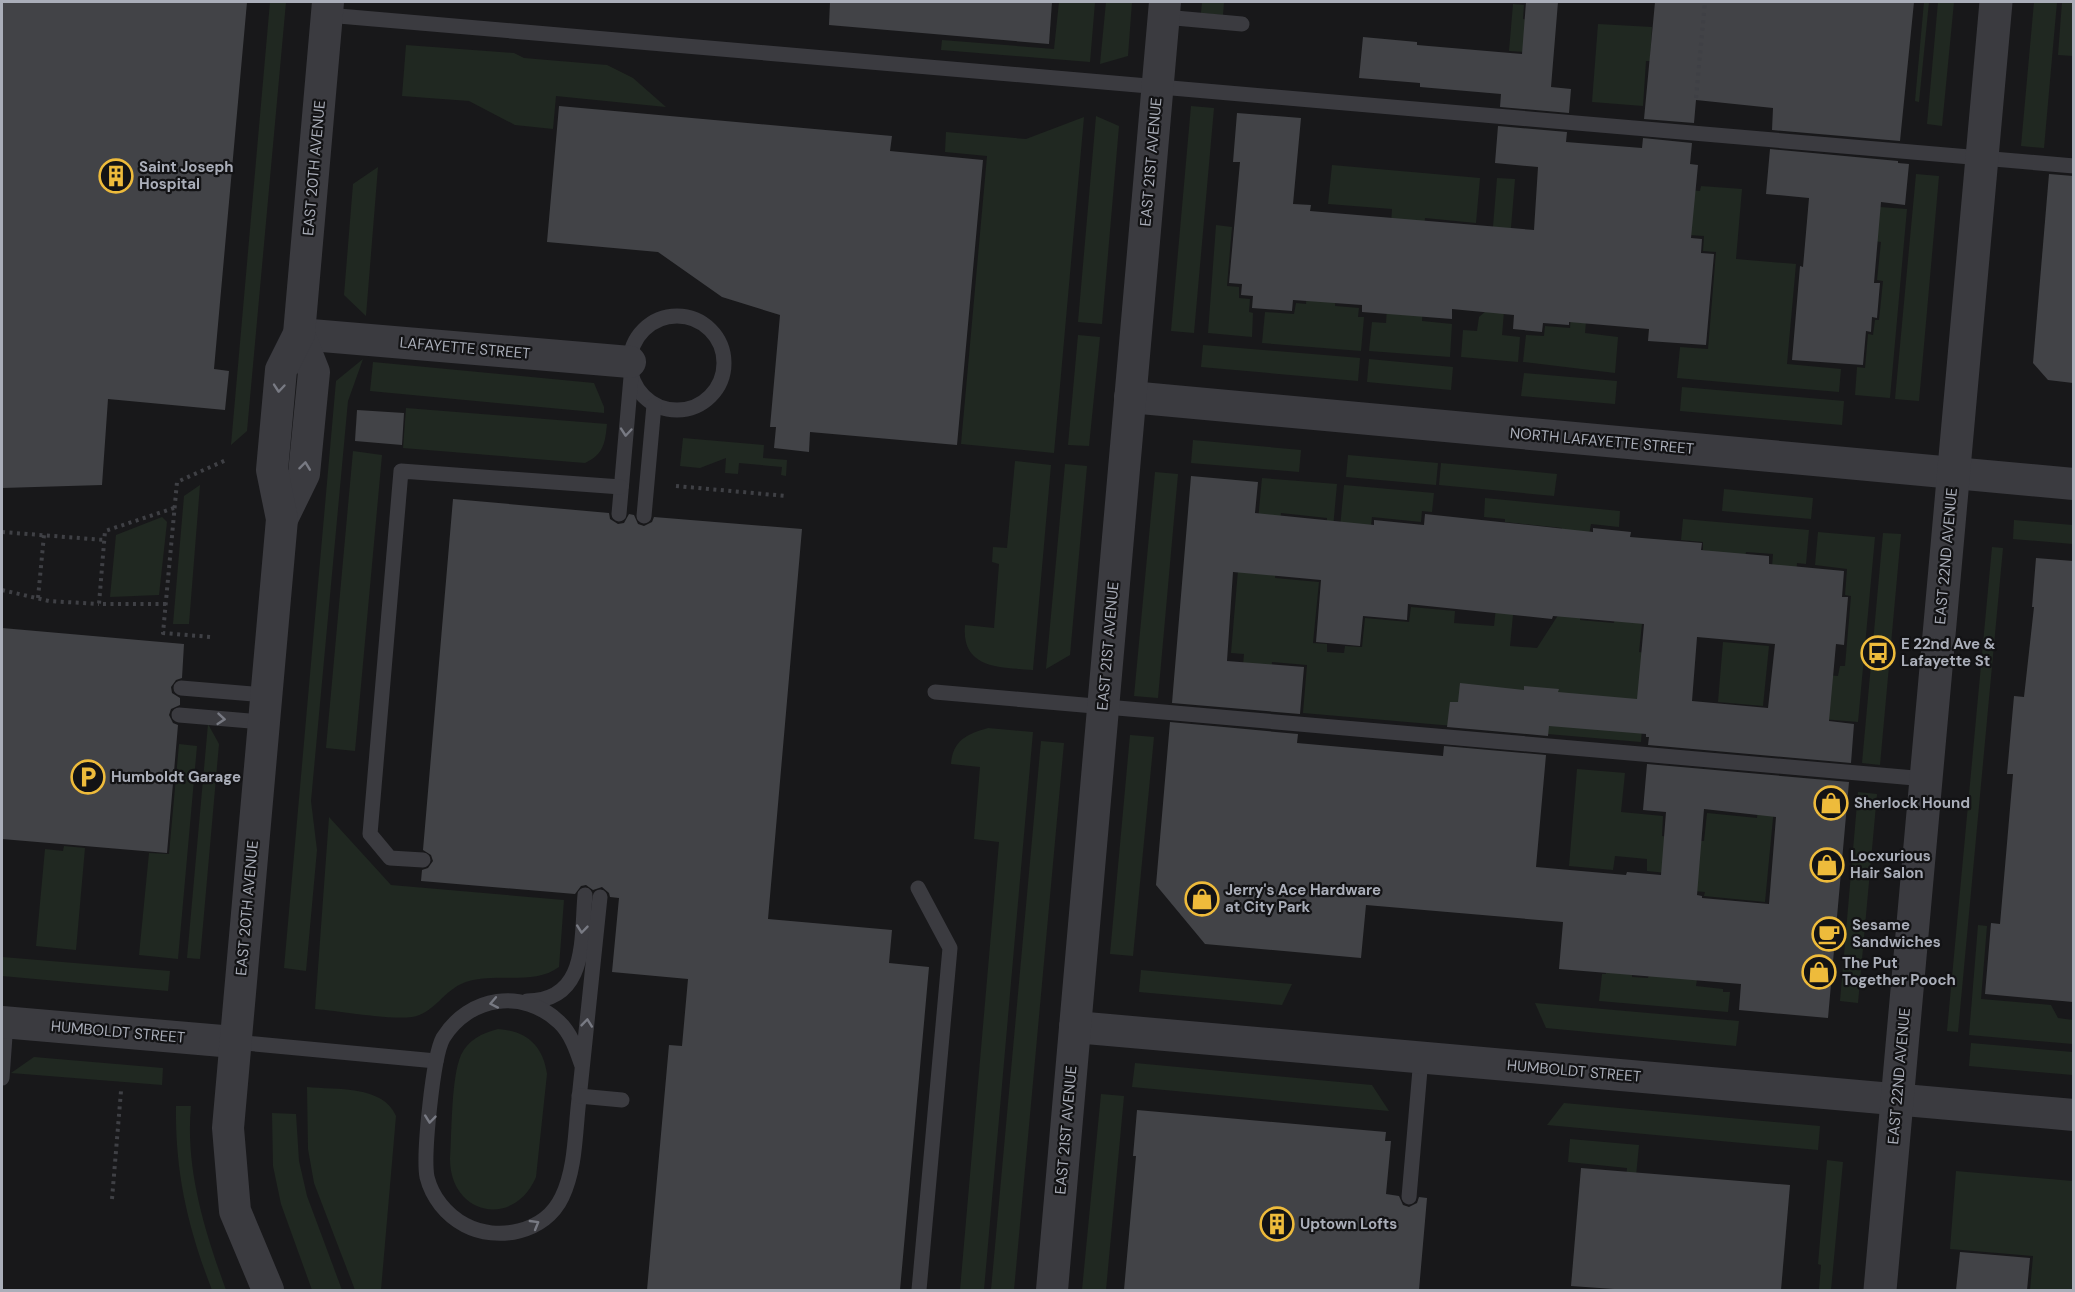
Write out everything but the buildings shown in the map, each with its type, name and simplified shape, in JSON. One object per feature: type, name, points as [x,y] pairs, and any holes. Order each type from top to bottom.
[{"type":"street","name":"EAST 22ND AVENUE","points":[[1880,1290],[1996,2]]},
{"type":"street","name":"EAST 20TH AVENUE","points":[[268,1290],[235,1211],[228,1128],[282,519],[272,470],[281,370],[299,334],[328,8]]},
{"type":"street","name":"EAST 21ST AVENUE","points":[[1052,1290],[1165,9]]},
{"type":"street","name":"LAFAYETTE STREET","points":[[299,334],[631,368]]},
{"type":"street","name":"NORTH LAFAYETTE STREET","points":[[1130,397],[2073,484]]},
{"type":"street","name":"HUMBOLDT STREET","points":[[4,1022],[234,1042]]},
{"type":"street","name":"HUMBOLDT STREET","points":[[1075,1027],[2073,1115]]},
{"type":"lane","points":[[328,8],[1157,86],[2073,166]]},
{"type":"lane","points":[[1165,9],[1242,24]]},
{"type":"lane","points":[[619,513],[631,368],[637,339],[646,327],[673,317],[687,317],[701,323],[712,332],[724,359],[717,387],[708,398],[696,406],[682,410],[654,405],[635,386],[631,368]]},
{"type":"lane","points":[[644,516],[654,405]]},
{"type":"lane","points":[[423,860],[390,858],[370,834],[401,471],[621,487]]},
{"type":"lane","points":[[181,688],[265,709]]},
{"type":"lane","points":[[935,692],[1926,779]]},
{"type":"lane","points":[[179,715],[265,709]]},
{"type":"lane","points":[[918,888],[950,948],[919,1290]]},
{"type":"lane","points":[[593,896],[582,1066],[570,1178],[561,1199],[546,1217],[524,1230],[500,1235],[475,1231],[453,1219],[436,1200],[427,1176],[426,1151],[436,1061],[442,1040],[455,1021],[474,1008],[497,1000],[542,1000],[563,990],[571,980],[578,962],[593,896]]},
{"type":"lane","points":[[520,1001],[542,1009],[561,1023],[574,1043],[582,1066]]},
{"type":"lane","points":[[2,1078],[4,1022]]},
{"type":"lane","points":[[234,1042],[436,1061]]},
{"type":"lane","points":[[1409,1197],[1421,1058]]},
{"type":"lane","points":[[579,1096],[622,1100]]},
{"type":"path","points":[[1696,98],[1705,2]]},
{"type":"path","points":[[210,637],[163,633],[174,508],[177,482],[226,460]]},
{"type":"path","points":[[675,486],[786,496]]},
{"type":"path","points":[[99,604],[105,531],[174,508]]},
{"type":"path","points":[[2,532],[104,540]]},
{"type":"path","points":[[38,598],[44,535]]},
{"type":"path","points":[[2,591],[38,598],[99,604],[166,603]]},
{"type":"path","points":[[112,1199],[121,1091]]},
{"type":"shaded area","points":[[270,2],[286,2],[247,431],[231,445]]},
{"type":"shaded area","points":[[1059,2],[1095,2],[1090,62],[941,50],[942,40],[1054,49]]},
{"type":"shaded area","points":[[1106,2],[1132,2],[1128,56],[1100,64]]},
{"type":"shaded area","points":[[1202,2],[1224,2],[1223,15],[1201,13]]},
{"type":"shaded area","points":[[1924,2],[1929,2],[1919,102],[1915,101]]},
{"type":"shaded area","points":[[1938,2],[1954,2],[1942,126],[1927,124]]},
{"type":"shaded area","points":[[2034,2],[2057,2],[2044,148],[2021,146]]},
{"type":"shaded area","points":[[2062,2],[2073,2],[2073,56],[2058,55]]},
{"type":"shaded area","points":[[1513,4],[1524,5],[1523,19],[1552,22],[1541,53],[1509,51]]},
{"type":"shaded area","points":[[1598,24],[1652,27],[1650,61],[1646,61],[1643,106],[1592,102]]},
{"type":"shaded area","points":[[406,45],[514,53],[524,58],[607,65],[633,78],[666,107],[556,96],[553,129],[515,125],[469,101],[402,96]]},
{"type":"shaded area","points":[[1191,106],[1214,108],[1194,333],[1171,331]]},
{"type":"shaded area","points":[[1096,116],[1119,126],[1102,324],[1078,322]]},
{"type":"shaded area","points":[[1084,117],[1054,453],[961,444],[987,156],[945,152],[946,132],[1026,139]]},
{"type":"shaded area","points":[[1332,165],[1480,178],[1476,223],[1425,218],[1423,241],[1390,239],[1392,209],[1328,204]]},
{"type":"shaded area","points":[[378,167],[366,316],[344,295],[353,184]]},
{"type":"shaded area","points":[[1916,174],[1939,176],[1919,401],[1895,399]]},
{"type":"shaded area","points":[[1497,178],[1515,179],[1502,335],[1520,337],[1518,362],[1461,357],[1463,330],[1477,331],[1479,317],[1486,311]]},
{"type":"shaded area","points":[[1701,186],[1742,189],[1736,259],[1796,264],[1787,364],[1841,369],[1839,392],[1677,378],[1680,347],[1708,349],[1716,252],[1703,251],[1704,236],[1674,234],[1655,187],[1700,191]]},
{"type":"shaded area","points":[[1853,205],[1907,209],[1890,398],[1855,395],[1857,367],[1865,368],[1868,334],[1873,335],[1875,320],[1879,320],[1883,281],[1877,280],[1881,242],[1850,238]]},
{"type":"shaded area","points":[[1314,214],[1337,276],[1335,306],[1359,308],[1358,317],[1364,317],[1361,351],[1262,343],[1265,312],[1294,314],[1296,303],[1306,304]]},
{"type":"shaded area","points":[[1216,225],[1232,227],[1227,286],[1239,287],[1239,298],[1250,299],[1249,312],[1253,313],[1252,337],[1208,333]]},
{"type":"shaded area","points":[[1577,247],[1591,261],[1585,333],[1618,337],[1615,373],[1523,362],[1526,335],[1544,336],[1545,326],[1570,328]]},
{"type":"shaded area","points":[[1424,284],[1422,321],[1452,324],[1450,357],[1369,351],[1372,322],[1386,323],[1387,307]]},
{"type":"shaded area","points":[[1078,335],[1100,337],[1089,446],[1068,445]]},
{"type":"shaded area","points":[[1203,345],[1360,358],[1358,381],[1201,367]]},
{"type":"shaded area","points":[[363,359],[348,401],[311,801],[317,850],[306,971],[284,968],[336,381]]},
{"type":"shaded area","points":[[1369,359],[1453,367],[1451,390],[1367,382]]},
{"type":"shaded area","points":[[373,362],[594,383],[604,407],[604,413],[370,391]]},
{"type":"shaded area","points":[[1524,373],[1617,381],[1615,404],[1521,396]]},
{"type":"shaded area","points":[[1682,387],[1844,401],[1842,425],[1680,411]]},
{"type":"shaded area","points":[[406,408],[607,424],[600,452],[585,463],[403,448]]},
{"type":"shaded area","points":[[683,438],[764,445],[763,458],[787,460],[786,476],[781,475],[782,467],[739,463],[738,474],[725,473],[726,458],[700,468],[680,466]]},
{"type":"shaded area","points":[[1193,440],[1301,450],[1299,472],[1191,463]]},
{"type":"shaded area","points":[[353,451],[382,455],[355,751],[326,748]]},
{"type":"shaded area","points":[[1348,455],[1438,463],[1436,485],[1346,477]]},
{"type":"shaded area","points":[[1015,461],[1051,465],[1033,670],[986,663],[970,651],[966,640],[965,625],[994,628],[999,564],[992,562],[993,547],[1007,548]]},
{"type":"shaded area","points":[[1441,463],[1557,474],[1554,496],[1439,485]]},
{"type":"shaded area","points":[[1065,464],[1087,466],[1070,655],[1046,669]]},
{"type":"shaded area","points":[[1155,472],[1178,474],[1158,698],[1134,696]]},
{"type":"shaded area","points":[[1262,478],[1337,484],[1332,539],[1325,539],[1327,518],[1281,513],[1280,522],[1258,520]]},
{"type":"shaded area","points":[[200,485],[189,624],[173,624],[184,496]]},
{"type":"shaded area","points":[[1344,485],[1434,493],[1432,512],[1422,511],[1421,522],[1372,517],[1369,542],[1339,539]]},
{"type":"shaded area","points":[[1724,489],[1813,498],[1811,519],[1722,511]]},
{"type":"shaded area","points":[[1485,498],[1620,511],[1619,527],[1591,524],[1589,535],[1561,546],[1562,528],[1505,522],[1505,519],[1484,517]]},
{"type":"shaded area","points":[[162,517],[167,522],[159,595],[110,597],[116,535]]},
{"type":"shaded area","points":[[1683,519],[1809,530],[1806,564],[1797,563],[1790,645],[1771,579],[1773,554],[1746,552],[1745,559],[1703,550],[1703,542],[1681,540]]},
{"type":"shaded area","points":[[2014,520],[2073,525],[2073,544],[2013,539]]},
{"type":"shaded area","points":[[1242,523],[1279,526],[1275,578],[1319,582],[1313,643],[1327,644],[1327,652],[1344,653],[1345,646],[1362,647],[1365,618],[1409,622],[1411,607],[1455,611],[1454,623],[1494,626],[1496,607],[1515,594],[1510,646],[1537,648],[1562,609],[1581,610],[1580,620],[1614,623],[1616,611],[1643,614],[1639,652],[1652,654],[1645,689],[1641,742],[1303,713],[1307,665],[1272,662],[1268,704],[1240,702],[1244,654],[1231,653]]},
{"type":"shaded area","points":[[1818,532],[1875,537],[1858,722],[1809,718],[1792,672],[1838,676],[1840,666],[1845,666],[1851,596],[1845,595],[1847,569],[1815,565]]},
{"type":"shaded area","points":[[1883,533],[1901,534],[1880,765],[1862,763]]},
{"type":"shaded area","points":[[1992,547],[2003,548],[1958,1032],[1947,1031]]},
{"type":"shaded area","points":[[1723,642],[1769,646],[1763,706],[1718,702]]},
{"type":"shaded area","points":[[208,724],[219,744],[200,959],[187,958]]},
{"type":"shaded area","points":[[988,728],[1033,732],[984,1290],[960,1290],[999,842],[974,839],[980,767],[951,764],[955,749],[962,739]]},
{"type":"shaded area","points":[[1130,735],[1154,737],[1133,956],[1110,954]]},
{"type":"shaded area","points":[[1041,741],[1064,743],[1014,1290],[991,1290]]},
{"type":"shaded area","points":[[179,744],[197,746],[178,959],[139,955],[149,853],[169,854]]},
{"type":"shaded area","points":[[1577,769],[1625,773],[1621,812],[1663,816],[1662,836],[1690,839],[1687,875],[1647,871],[1647,859],[1615,856],[1613,870],[1569,866]]},
{"type":"shaded area","points":[[1760,785],[1776,787],[1765,902],[1704,896],[1705,892],[1694,891],[1699,841],[1704,841],[1707,813],[1757,818]]},
{"type":"shaded area","points":[[1858,792],[1877,794],[1858,1003],[1840,1001]]},
{"type":"shaded area","points":[[329,817],[391,885],[564,900],[559,967],[537,976],[486,978],[461,984],[432,1008],[412,1017],[402,1018],[315,1009]]},
{"type":"shaded area","points":[[64,846],[85,848],[76,950],[36,946],[45,849],[63,851]]},
{"type":"shaded area","points":[[1978,925],[1987,926],[1981,999],[2051,1005],[2058,1018],[2073,1020],[2073,1044],[1969,1035]]},
{"type":"shaded area","points":[[2,957],[170,971],[168,991],[2,976]]},
{"type":"shaded area","points":[[1606,968],[1632,970],[1632,977],[1648,978],[1649,975],[1697,979],[1696,986],[1730,992],[1728,1012],[1599,1001],[1602,974],[1606,974]]},
{"type":"shaded area","points":[[1141,970],[1292,984],[1282,1005],[1139,992]]},
{"type":"shaded area","points":[[1535,1003],[1739,1021],[1736,1046],[1546,1028]]},
{"type":"shaded area","points":[[498,1029],[517,1033],[532,1041],[542,1055],[547,1074],[536,1177],[526,1193],[513,1204],[499,1209],[485,1208],[471,1203],[460,1193],[453,1178],[450,1159],[452,1105],[455,1077],[461,1055],[467,1045],[476,1038]]},
{"type":"shaded area","points":[[1971,1043],[2073,1052],[2073,1075],[1969,1066]]},
{"type":"shaded area","points":[[34,1057],[163,1068],[162,1085],[11,1073]]},
{"type":"shaded area","points":[[1135,1063],[1372,1085],[1389,1111],[1132,1087]]},
{"type":"shaded area","points":[[307,1087],[344,1089],[370,1094],[390,1106],[396,1116],[381,1290],[355,1290],[314,1183],[308,1149]]},
{"type":"shaded area","points":[[1101,1094],[1124,1096],[1106,1290],[1082,1290]]},
{"type":"shaded area","points":[[1564,1103],[1820,1126],[1818,1150],[1547,1125]]},
{"type":"shaded area","points":[[176,1106],[191,1106],[191,1153],[198,1200],[226,1290],[212,1290],[196,1245],[181,1177]]},
{"type":"shaded area","points":[[272,1113],[296,1114],[299,1161],[307,1196],[342,1290],[312,1290],[281,1204],[273,1166]]},
{"type":"shaded area","points":[[1570,1139],[1639,1145],[1625,1290],[1615,1290],[1627,1168],[1568,1162]]},
{"type":"shaded area","points":[[1827,1160],[1843,1162],[1831,1290],[1819,1289],[1821,1265],[1818,1264]]},
{"type":"shaded area","points":[[1956,1171],[2073,1181],[2073,1290],[2030,1290],[2033,1256],[1950,1249]]},
{"type":"place","name":"Saint Joseph Hospital","points":[[116,176]]},
{"type":"place","name":"E 22nd Ave & Lafayette St","points":[[1878,653]]},
{"type":"place","name":"Humboldt Garage","points":[[88,777]]},
{"type":"place","name":"Sherlock Hound","points":[[1831,803]]},
{"type":"place","name":"Locxurious Hair Salon","points":[[1827,865]]},
{"type":"place","name":"Jerry's Ace Hardware at City Park","points":[[1202,899]]},
{"type":"place","name":"Sesame Sandwiches","points":[[1829,934]]},
{"type":"place","name":"The Put Together Pooch","points":[[1819,972]]},
{"type":"place","name":"Uptown Lofts","points":[[1277,1224]]}]
